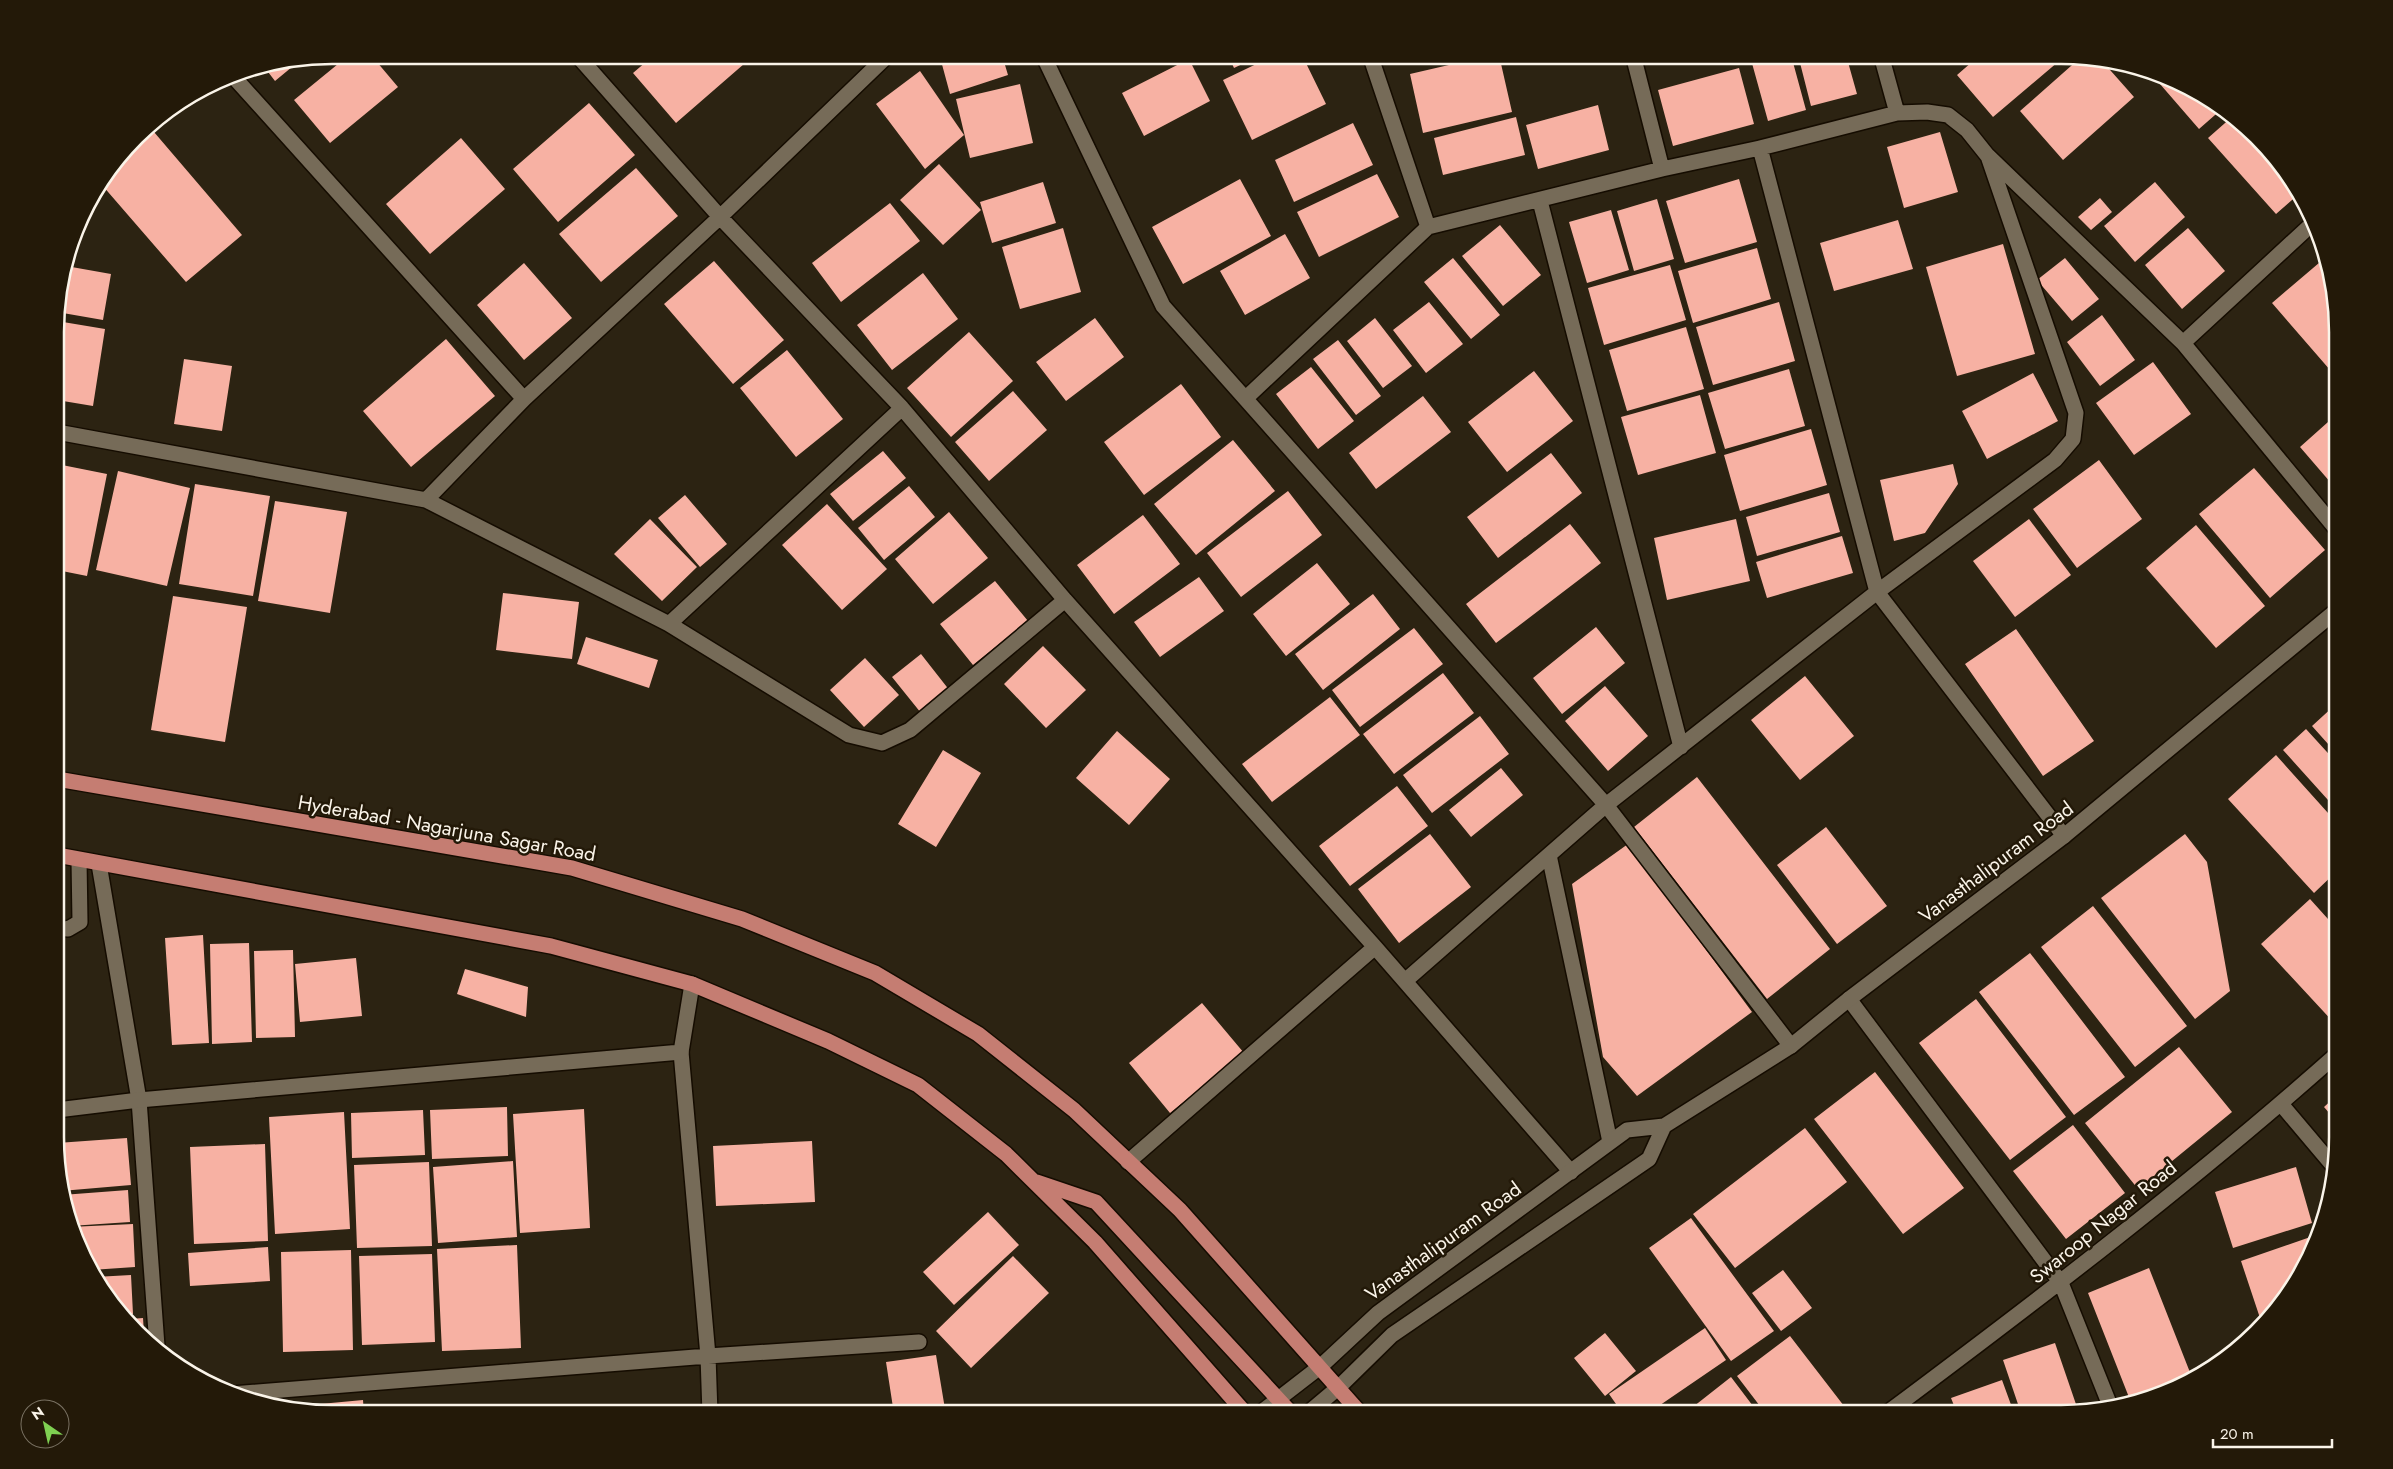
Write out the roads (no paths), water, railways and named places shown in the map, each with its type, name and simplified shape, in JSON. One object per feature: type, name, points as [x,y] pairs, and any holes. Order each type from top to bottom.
[{"type":"main road","name":"Hyderabad - Nagarjuna Sagar Road","points":[[64,780],[572,868],[742,919],[875,973],[978,1034],[1074,1110],[1180,1210],[1321,1366],[1354,1405]]},
{"type":"main road","points":[[64,857],[551,946],[692,984],[828,1041],[918,1085],[1006,1154],[1095,1242],[1238,1405]]},
{"type":"main road","points":[[1033,1181],[1096,1202],[1282,1405]]},
{"type":"street","points":[[585,64],[720,217],[902,408],[1065,600],[1375,946],[1570,1172]]},
{"type":"street","points":[[426,500],[524,399],[720,217],[879,64]]},
{"type":"street","points":[[1047,64],[1163,306],[1606,805],[1791,1046]]},
{"type":"street","points":[[1373,64],[1428,226]]},
{"type":"street","points":[[1635,64],[1662,169]]},
{"type":"street","points":[[1883,64],[1897,113]]},
{"type":"street","points":[[237,81],[524,399]]},
{"type":"street","points":[[1246,398],[1428,226],[1540,201],[1662,169],[1760,148],[1897,113],[1927,112],[1948,115],[1967,130],[1987,156],[2184,343],[2329,520]]},
{"type":"street","points":[[1760,148],[1877,592],[2064,836]]},
{"type":"street","points":[[1405,981],[1606,805],[1877,592],[2055,460],[2073,439],[2076,413],[1987,156]]},
{"type":"street","points":[[1540,201],[1681,747]]},
{"type":"street","points":[[2184,343],[2308,227]]},
{"type":"street","points":[[669,624],[902,408]]},
{"type":"street","points":[[64,433],[426,500],[669,624],[849,735],[882,743],[910,730],[1065,600]]},
{"type":"street","name":"Vanasthalipuram Road","points":[[1271,1405],[1321,1366],[1378,1313],[1627,1130],[1664,1126],[1791,1046],[1849,999],[2064,836],[2329,617]]},
{"type":"street","points":[[1549,855],[1610,1142]]},
{"type":"street","points":[[64,929],[68,929],[80,922],[79,860]]},
{"type":"street","points":[[99,864],[139,1100],[157,1340]]},
{"type":"street","points":[[1128,1162],[1375,946]]},
{"type":"street","points":[[692,984],[681,1052],[708,1356],[710,1405]]},
{"type":"street","points":[[1849,999],[2061,1283],[2108,1401]]},
{"type":"street","points":[[64,1109],[139,1100],[681,1052]]},
{"type":"street","name":"Swaroop Nagar Road","points":[[1899,1405],[2061,1283],[2281,1104],[2329,1061]]},
{"type":"street","points":[[2281,1104],[2328,1160]]},
{"type":"street","points":[[1318,1405],[1339,1387],[1392,1335],[1649,1160],[1664,1126]]},
{"type":"street","points":[[251,1392],[708,1356],[919,1342]]}]
